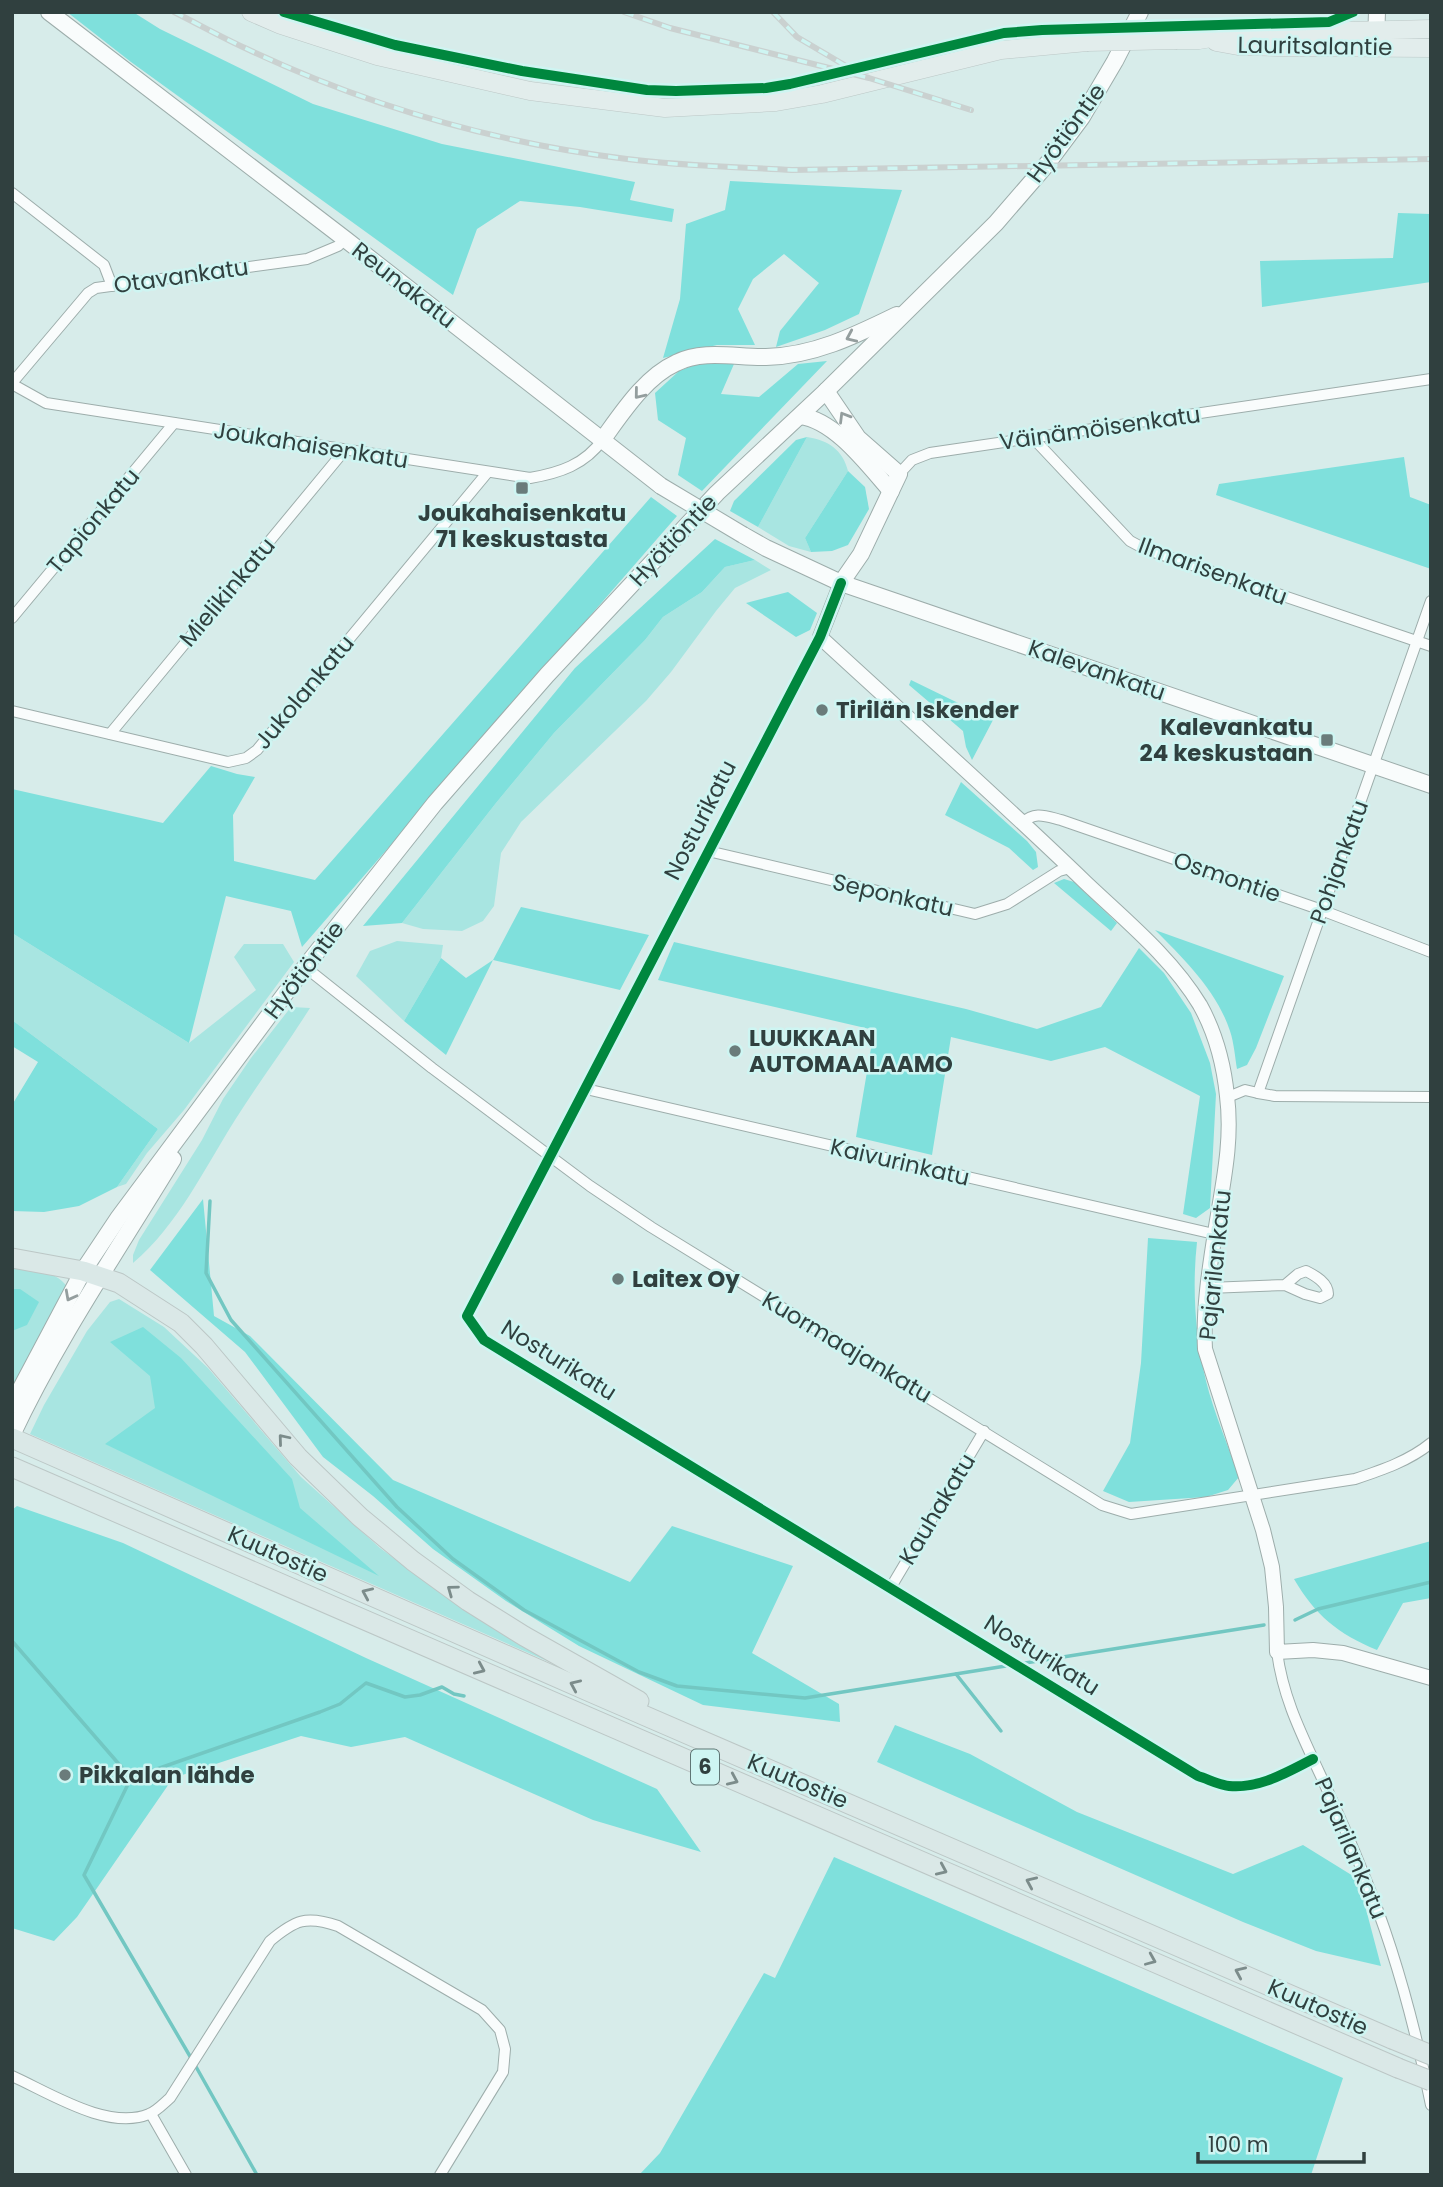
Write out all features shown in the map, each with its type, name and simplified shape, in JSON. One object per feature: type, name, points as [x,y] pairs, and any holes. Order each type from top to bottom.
[{"type":"highway","points":[[12,1258],[92,1273],[119,1283],[181,1323],[204,1346],[298,1457],[360,1517],[413,1561],[468,1601],[594,1676],[677,1721],[902,1826]]},
{"type":"highway","name":"Kuutostie","points":[[12,1436],[590,1692],[1431,2055]]},
{"type":"highway","name":"Kuutostie","points":[[12,1467],[1431,2081]]},
{"type":"highway","points":[[12,1481],[445,1654]]},
{"type":"main road","name":"Reunakatu","points":[[49,12],[661,486],[766,548]]},
{"type":"main road","name":"Lauritsalantie","points":[[251,12],[377,56],[530,91],[665,108],[776,102],[822,94],[1001,50],[1087,42],[1177,40],[1199,40],[1238,46],[1376,30],[1431,29]]},
{"type":"main road","name":"Hyötiöntie","points":[[12,1436],[19,1401],[92,1273],[132,1227],[218,1084],[305,967],[435,803],[547,675],[717,493],[912,308],[996,223],[1047,164],[1082,117],[1140,12]]},
{"type":"main road","name":"Lauritsalantie","points":[[1376,30],[1431,48]]},
{"type":"main road","points":[[603,439],[643,387],[676,363],[690,358],[719,355],[767,357],[812,351],[840,342],[912,308]]},
{"type":"main road","points":[[826,391],[858,438],[899,474]]},
{"type":"main road","points":[[800,416],[811,417],[825,424],[891,491]]},
{"type":"main road","name":"Väinämöisenkatu","points":[[841,583],[861,554],[899,474]]},
{"type":"main road","name":"Kalevankatu","points":[[766,548],[841,583],[1431,785]]},
{"type":"street","points":[[12,193],[104,265],[112,286]]},
{"type":"street","name":"Otavankatu","points":[[12,383],[88,293],[96,288],[307,259],[338,246],[345,239]]},
{"type":"street","name":"Väinämöisenkatu","points":[[899,474],[912,460],[930,453],[1431,379]]},
{"type":"street","name":"Joukahaisenkatu","points":[[12,383],[46,403],[530,478],[553,474],[578,463],[603,439]]},
{"type":"street","name":"Tapionkatu","points":[[12,618],[174,423]]},
{"type":"street","name":"Ilmarisenkatu","points":[[1033,438],[1130,541],[1145,549],[1431,646]]},
{"type":"street","name":"Mielikinkatu","points":[[110,734],[344,451]]},
{"type":"street","name":"Jukolankatu","points":[[12,711],[228,762],[246,758],[257,750],[487,473]]},
{"type":"street","name":"Nosturikatu","points":[[841,583],[820,637],[467,1316],[484,1340],[1198,1776],[1229,1786],[1248,1785],[1268,1782],[1313,1759]]},
{"type":"street","name":"Pohjankatu","points":[[1258,1093],[1431,601]]},
{"type":"street","name":"Pajarilankatu","points":[[820,637],[1070,868],[1179,975],[1201,1007],[1214,1038],[1228,1097],[1229,1130],[1227,1164],[1214,1234],[1208,1288],[1205,1349],[1263,1530],[1272,1567],[1277,1652],[1280,1678],[1287,1702],[1365,1877],[1386,1932],[1418,2043],[1431,2105]]},
{"type":"street","name":"Osmontie","points":[[1022,823],[1028,817],[1039,814],[1322,910],[1431,952]]},
{"type":"street","name":"Seponkatu","points":[[708,851],[975,914],[1007,904],[1070,868]]},
{"type":"street","name":"Kuormaajankatu","points":[[305,967],[432,1068],[590,1186],[650,1227],[1101,1505],[1131,1514],[1355,1479],[1385,1469],[1431,1443]]},
{"type":"street","name":"Kaivurinkatu","points":[[586,1089],[1214,1234]]},
{"type":"street","points":[[1228,1097],[1245,1090],[1275,1096],[1431,1097]]},
{"type":"street","points":[[1208,1288],[1285,1285]]},
{"type":"street","name":"Kauhakatu","points":[[891,1587],[984,1431]]},
{"type":"street","points":[[1277,1652],[1313,1650],[1343,1653],[1431,1678]]},
{"type":"street","points":[[12,2076],[92,2113],[134,2119],[151,2113],[170,2098],[270,1941],[290,1924],[318,1919],[338,1926],[482,2010],[500,2030],[505,2049],[503,2072],[440,2175]]},
{"type":"street","points":[[151,2113],[186,2175]]},
{"type":"shaded area","points":[[67,12],[133,12],[160,29],[313,104],[442,144],[635,182],[630,200],[674,209],[672,222],[580,207],[520,201],[477,229],[453,295],[131,62]]},
{"type":"shaded area","points":[[730,181],[902,190],[859,314],[825,330],[776,347],[780,331],[819,283],[784,254],[753,279],[738,309],[755,345],[717,345],[663,358],[680,299],[686,224],[725,210]]},
{"type":"shaded area","points":[[1398,213],[1431,214],[1431,282],[1262,307],[1260,261],[1393,258]]},
{"type":"shaded area","points":[[827,361],[702,491],[678,475],[686,438],[658,420],[655,393],[679,371],[702,362],[734,364],[721,394],[759,397],[798,364]]},
{"type":"shaded area","points":[[807,437],[834,447],[848,471],[805,538],[811,552],[789,546],[758,527]]},
{"type":"shaded area","points":[[807,437],[758,527],[730,511],[734,501],[796,440]]},
{"type":"shaded area","points":[[1404,457],[1410,497],[1431,505],[1431,569],[1216,495],[1219,484]]},
{"type":"shaded area","points":[[848,471],[865,487],[869,509],[848,545],[832,551],[811,552],[805,538]]},
{"type":"shaded area","points":[[651,497],[677,516],[302,947],[291,911],[226,896],[189,1043],[12,933],[12,789],[163,823],[211,766],[255,777],[233,815],[234,861],[315,880]]},
{"type":"shaded area","points":[[715,539],[755,560],[725,567],[702,592],[663,617],[645,640],[554,733],[402,923],[363,926],[575,668]]},
{"type":"shaded area","points":[[755,560],[771,570],[735,588],[646,701],[521,822],[501,853],[494,906],[483,921],[462,931],[423,929],[402,923],[554,733],[645,640],[663,617],[702,592],[725,567]]},
{"type":"shaded area","points":[[788,592],[817,613],[810,630],[796,637],[746,603]]},
{"type":"shaded area","points":[[911,680],[993,720],[972,760],[963,731],[909,685]]},
{"type":"shaded area","points":[[961,782],[1027,841],[1036,852],[1038,867],[1033,870],[1009,848],[945,815]]},
{"type":"shaded area","points":[[1064,879],[1074,882],[1117,923],[1111,931],[1054,883]]},
{"type":"shaded area","points":[[521,907],[649,935],[620,990],[493,960]]},
{"type":"shaded area","points":[[1155,930],[1284,976],[1247,1065],[1237,1069],[1230,1031],[1217,1002],[1188,964]]},
{"type":"shaded area","points":[[12,933],[189,1043],[256,990],[234,957],[244,944],[283,944],[294,962],[126,1184],[117,1187],[158,1129],[12,1020]]},
{"type":"shaded area","points":[[397,941],[443,945],[441,958],[404,1021],[356,976],[370,951]]},
{"type":"shaded area","points":[[674,942],[966,1009],[1037,1029],[1101,1007],[1139,948],[1164,973],[1191,1013],[1210,1063],[1216,1094],[1210,1208],[1196,1218],[1183,1214],[1200,1096],[1105,1047],[1051,1061],[951,1037],[932,1155],[856,1137],[874,1030],[658,980]]},
{"type":"shaded area","points":[[441,958],[466,978],[493,960],[446,1055],[404,1021]]},
{"type":"shaded area","points":[[291,1007],[310,1008],[244,1106],[177,1214],[164,1232],[133,1263],[139,1240],[202,1140],[223,1099]]},
{"type":"shaded area","points":[[12,1020],[158,1129],[117,1187],[79,1206],[44,1212],[12,1211],[12,1105],[38,1062],[12,1046]]},
{"type":"shaded area","points":[[203,1199],[214,1316],[250,1336],[393,1480],[630,1582],[672,1526],[793,1566],[752,1653],[839,1704],[840,1722],[703,1705],[579,1646],[506,1601],[433,1549],[373,1496],[323,1457],[245,1352],[150,1270]]},
{"type":"shaded area","points":[[1148,1238],[1197,1242],[1196,1311],[1202,1364],[1213,1405],[1239,1477],[1228,1490],[1206,1497],[1129,1502],[1103,1491],[1130,1443],[1141,1363]]},
{"type":"shaded area","points":[[12,1266],[50,1274],[68,1288],[55,1306],[12,1387]]},
{"type":"shaded area","points":[[12,1289],[20,1289],[39,1302],[27,1325],[12,1331]]},
{"type":"shaded area","points":[[119,1299],[164,1327],[208,1368],[301,1477],[380,1548],[445,1596],[547,1661],[30,1434],[87,1331],[110,1302]]},
{"type":"shaded area","points":[[143,1327],[181,1358],[292,1479],[300,1508],[379,1576],[105,1444],[155,1408],[150,1376],[110,1342]]},
{"type":"shaded area","points":[[17,1506],[123,1543],[366,1658],[657,1789],[701,1852],[593,1820],[405,1737],[351,1747],[301,1736],[173,1778],[77,1917],[54,1941],[12,1928],[12,1510]]},
{"type":"shaded area","points":[[1431,1541],[1431,1598],[1403,1603],[1377,1650],[1329,1622],[1310,1603],[1294,1579]]},
{"type":"shaded area","points":[[895,1725],[970,1754],[1077,1812],[1233,1874],[1303,1845],[1358,1879],[1381,1966],[1316,1951],[1243,1922],[877,1762]]},
{"type":"shaded area","points":[[834,1857],[1343,2078],[1311,2175],[639,2175],[660,2153],[764,1973],[775,1978]]},
{"type":"waterway","points":[[210,1201],[206,1273],[231,1320],[397,1507],[453,1559],[524,1610],[639,1672],[677,1686],[805,1698],[1012,1665]]},
{"type":"waterway","points":[[1295,1620],[1318,1609],[1431,1582]]},
{"type":"waterway","points":[[1019,1664],[1264,1625]]},
{"type":"waterway","points":[[12,1641],[131,1778]]},
{"type":"waterway","points":[[956,1674],[1001,1731]]},
{"type":"waterway","points":[[191,2058],[84,1875],[131,1778],[340,1704],[366,1683],[405,1697],[442,1687],[464,1696]]},
{"type":"waterway","points":[[195,2065],[257,2175]]},
{"type":"railway","points":[[174,12],[290,68],[384,104],[480,132],[627,159],[792,170],[1431,159]]},
{"type":"railway","points":[[624,12],[670,28],[869,78],[971,110]]},
{"type":"railway","points":[[773,12],[797,37],[846,66]]},
{"type":"cycle path","points":[[284,12],[395,45],[522,71],[647,90],[676,91],[766,88],[790,84],[1004,33],[1329,22],[1353,12]]},
{"type":"cycle path","points":[[841,583],[820,637],[467,1316],[484,1340],[1198,1776],[1225,1785],[1252,1785],[1313,1759]]},
{"type":"place","name":"Joukahaisenkatu 71 keskustasta","points":[[522,488]]},
{"type":"place","name":"Tirilän Iskender","points":[[822,710]]},
{"type":"place","name":"Kalevankatu 24 keskustaan","points":[[1327,740]]},
{"type":"place","name":"LUUKKAAN AUTOMAALAAMO","points":[[735,1051]]},
{"type":"place","name":"Laitex Oy","points":[[618,1279]]},
{"type":"place","name":"Pikkalan lähde","points":[[65,1775]]}]
